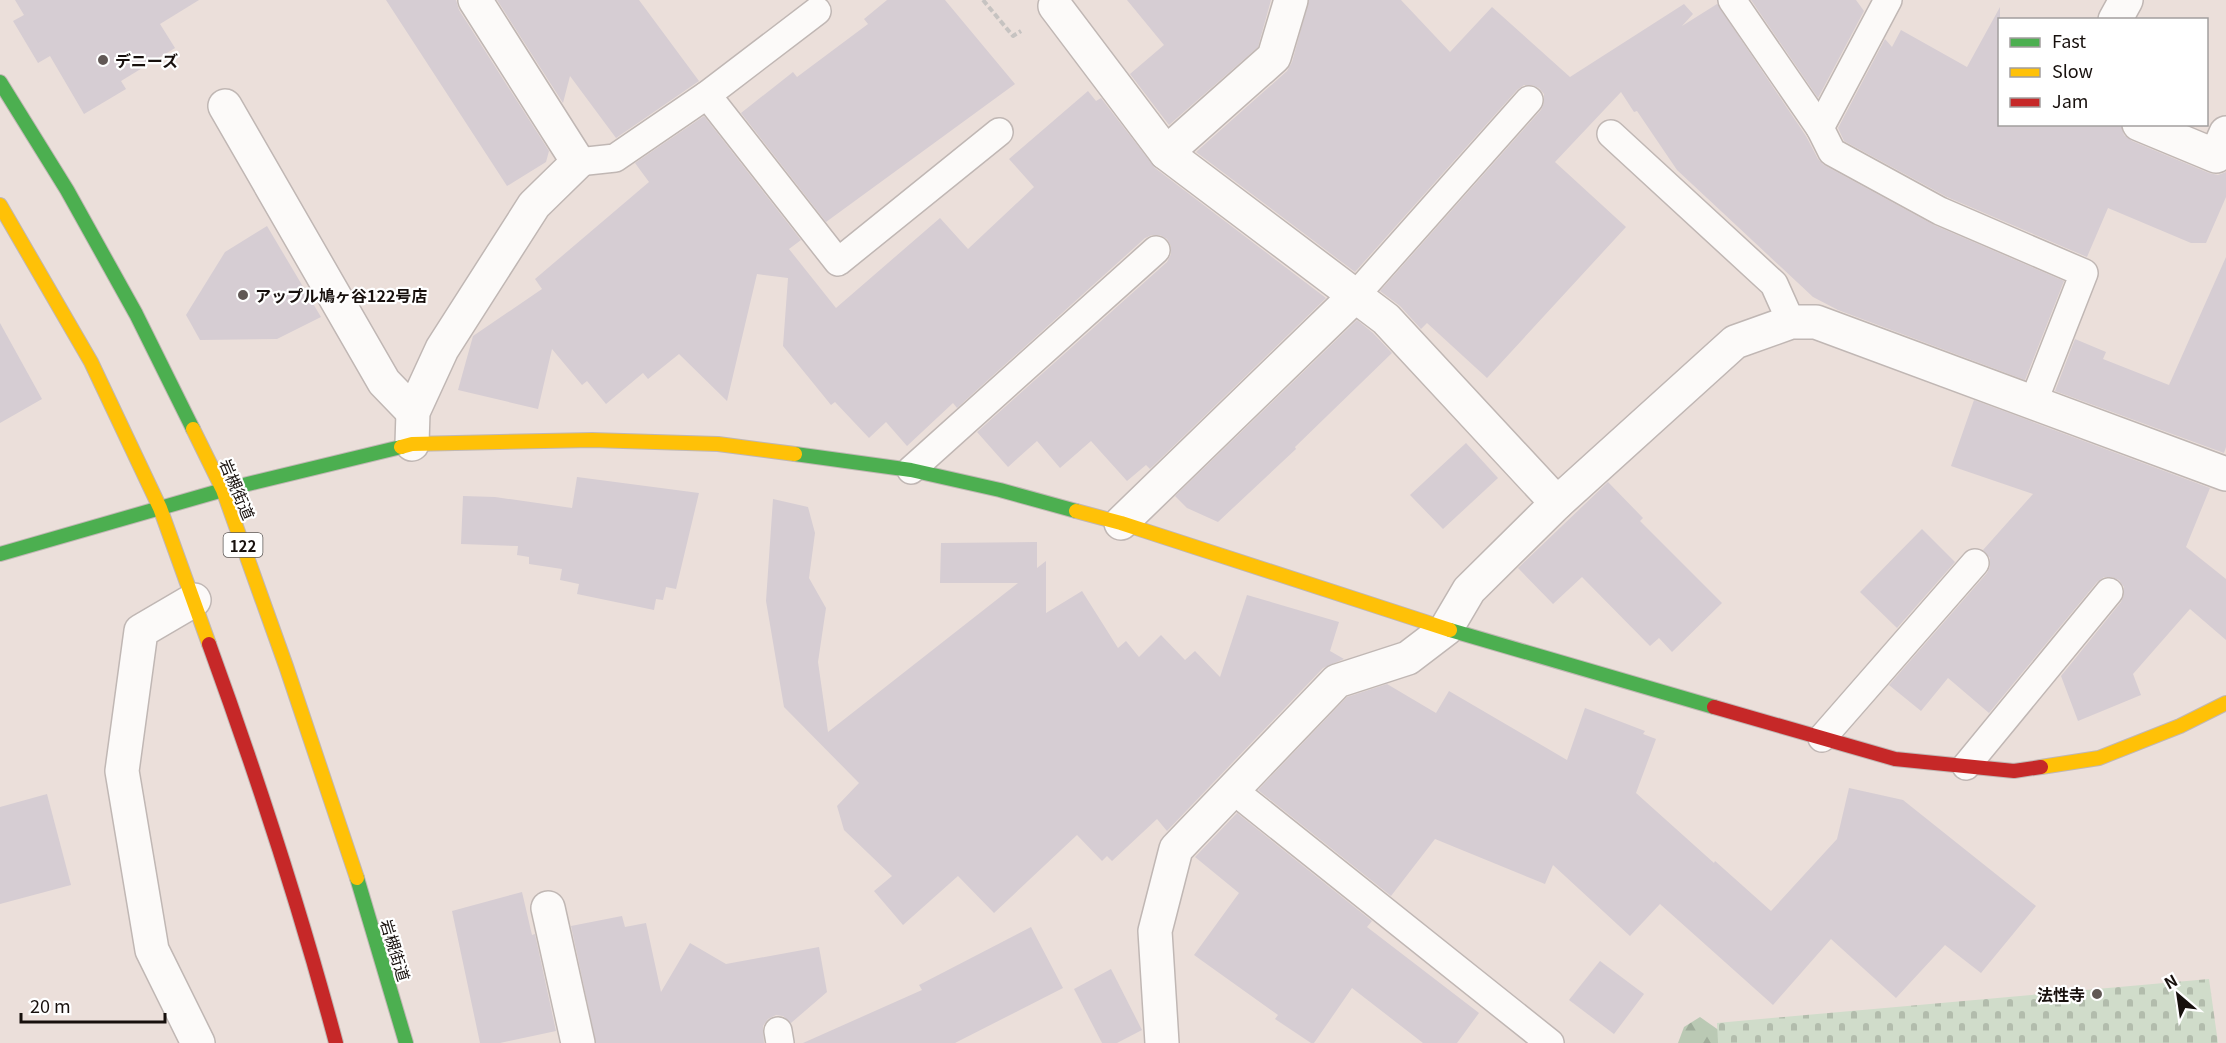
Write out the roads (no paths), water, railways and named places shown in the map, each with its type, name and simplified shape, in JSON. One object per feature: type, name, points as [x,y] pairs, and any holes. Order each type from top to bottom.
[{"type":"main road","name":"岩槻街道","points":[[0,82],[67,190],[136,314],[223,490],[345,839],[406,1043]]},
{"type":"main road","points":[[0,205],[91,362],[160,508],[248,752],[314,960],[336,1043]]},
{"type":"main road","points":[[0,554],[223,490],[412,428],[478,444],[592,440],[718,444],[911,470],[1000,490],[1121,523],[1446,629],[1894,759],[2014,771],[2098,758],[2222,712]]},
{"type":"street","points":[[412,428],[442,349],[534,205],[578,162],[476,0]]},
{"type":"street","points":[[1166,153],[1274,57],[1291,0]]},
{"type":"street","points":[[2116,18],[2126,0]]},
{"type":"street","points":[[1056,6],[1166,153],[1386,319],[1557,503]]},
{"type":"street","points":[[225,106],[412,428]]},
{"type":"street","points":[[2144,126],[2216,156],[2226,133]]},
{"type":"street","points":[[1121,523],[1355,296]]},
{"type":"street","points":[[1162,1043],[1155,932],[1176,849],[1337,681],[1408,658],[1446,629],[1469,590],[1557,503],[1735,342],[1791,322],[1816,322],[2226,474]]},
{"type":"street","points":[[194,600],[141,631],[122,771],[152,950],[198,1043]]},
{"type":"street","points":[[548,908],[578,1043]]},
{"type":"lane","points":[[1732,0],[1820,128],[1832,152],[1940,211],[2084,273],[2033,403]]},
{"type":"lane","points":[[1820,128],[1888,0]]},
{"type":"lane","points":[[578,162],[615,158],[707,95],[817,11]]},
{"type":"lane","points":[[707,95],[838,262],[999,132]]},
{"type":"lane","points":[[1355,296],[1529,100]]},
{"type":"lane","points":[[1611,134],[1774,284],[1791,322]]},
{"type":"lane","points":[[911,470],[1156,250]]},
{"type":"lane","points":[[1822,738],[1975,563]]},
{"type":"lane","points":[[1966,766],[2109,592]]},
{"type":"lane","points":[[1233,790],[1550,1043]]},
{"type":"place","name":"デニーズ","points":[[103,60]]},
{"type":"place","name":"アップル鳩ヶ谷122号店","points":[[243,295]]},
{"type":"place","name":"法性寺","points":[[2097,994]]}]
